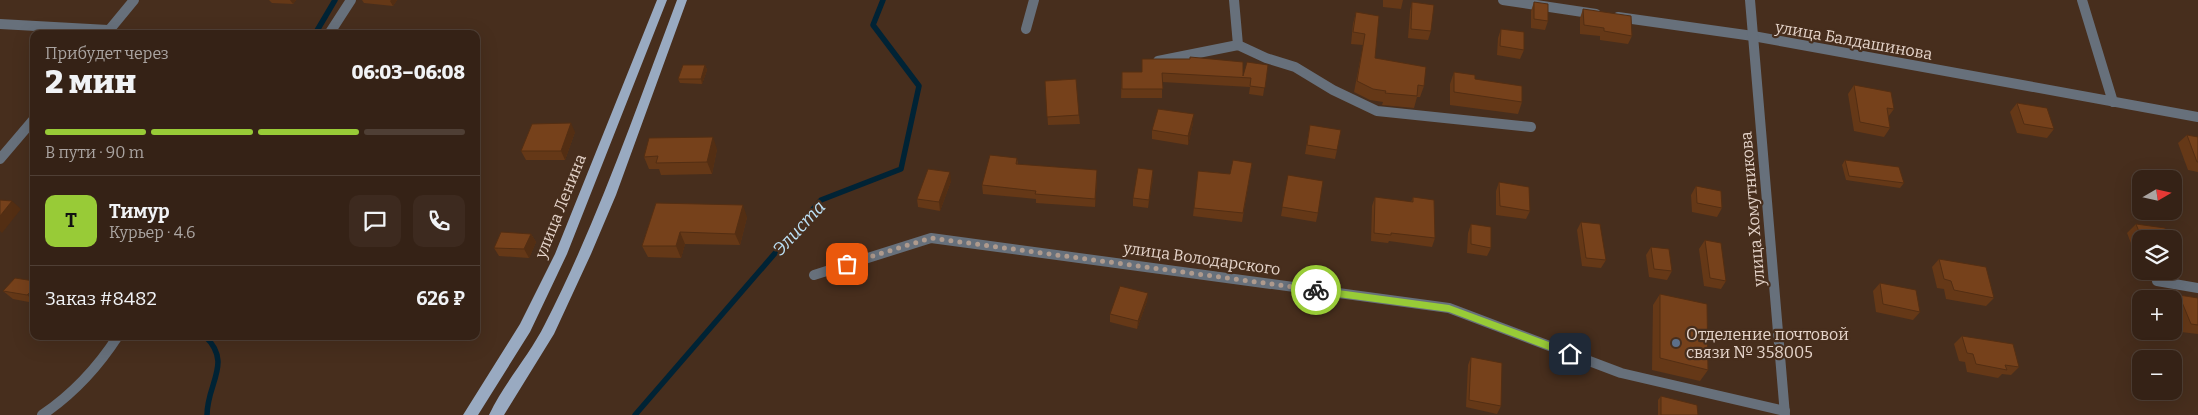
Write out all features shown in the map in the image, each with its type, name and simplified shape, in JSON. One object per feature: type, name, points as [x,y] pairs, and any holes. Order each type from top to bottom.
[{"type":"main road","name":"улица Ленина","points":[[470,415],[526,328],[561,254],[662,0]]},
{"type":"main road","points":[[496,415],[549,330],[585,254],[610,195],[682,0]]},
{"type":"street","points":[[109,30],[134,0]]},
{"type":"street","points":[[332,30],[351,0]]},
{"type":"street","points":[[1026,29],[1034,0]]},
{"type":"street","points":[[1234,0],[1238,45]]},
{"type":"street","name":"улица Балдашинова","points":[[1503,0],[1753,36],[2198,117]]},
{"type":"street","name":"улица Хомутникова","points":[[1750,0],[1785,413]]},
{"type":"street","points":[[2082,0],[2113,102]]},
{"type":"street","points":[[0,24],[80,30]]},
{"type":"street","points":[[1158,62],[1238,45],[1266,58],[1295,67],[1333,90],[1377,111],[1531,128]]},
{"type":"street","points":[[0,158],[30,124]]},
{"type":"street","name":"улица Володарского","points":[[814,275],[931,238],[1449,308],[1621,373],[1785,413]]},
{"type":"street","points":[[2157,281],[2198,288]]},
{"type":"street","points":[[42,415],[62,400],[108,352],[116,340]]},
{"type":"building","points":[[1412,2],[1434,5],[1431,31],[1411,29]]},
{"type":"building","points":[[1534,2],[1548,4],[1548,21],[1534,19]]},
{"type":"building","points":[[1583,9],[1631,16],[1632,36],[1604,31],[1604,28],[1584,25]]},
{"type":"building","points":[[1356,12],[1379,16],[1375,58],[1426,67],[1424,86],[1418,85],[1417,96],[1385,93],[1386,91],[1373,89],[1357,81],[1365,34],[1353,32]]},
{"type":"building","points":[[1501,29],[1524,32],[1524,50],[1500,46]]},
{"type":"building","points":[[1190,57],[1243,62],[1243,76],[1247,62],[1268,65],[1265,88],[1250,86],[1251,78],[1162,73],[1163,89],[1122,89],[1122,72],[1142,72],[1142,59],[1190,59]]},
{"type":"building","points":[[683,65],[705,65],[701,79],[678,79]]},
{"type":"building","points":[[1454,72],[1475,75],[1475,79],[1522,86],[1522,102],[1454,92]]},
{"type":"building","points":[[1076,79],[1079,115],[1047,117],[1045,81]]},
{"type":"building","points":[[1854,85],[1891,92],[1894,109],[1887,108],[1890,128],[1860,122]]},
{"type":"building","points":[[2017,103],[2047,108],[2054,129],[2024,124]]},
{"type":"building","points":[[1158,109],[1194,114],[1188,136],[1152,130]]},
{"type":"building","points":[[571,123],[561,151],[521,151],[532,124]]},
{"type":"building","points":[[1310,125],[1341,130],[1337,150],[1307,145]]},
{"type":"building","points":[[2187,135],[2198,137],[2198,162],[2197,162]]},
{"type":"building","points":[[713,137],[707,162],[656,163],[658,156],[644,157],[649,138]]},
{"type":"building","points":[[990,155],[1017,158],[1016,164],[1097,170],[1095,199],[1035,194],[1036,191],[982,185]]},
{"type":"building","points":[[1233,160],[1252,163],[1243,213],[1194,208],[1198,171],[1230,174]]},
{"type":"building","points":[[1845,160],[1899,167],[1904,183],[1849,176]]},
{"type":"building","points":[[1138,168],[1153,170],[1149,200],[1133,198]]},
{"type":"building","points":[[928,169],[950,172],[939,202],[917,199]]},
{"type":"building","points":[[1288,175],[1323,181],[1318,213],[1282,207]]},
{"type":"building","points":[[1499,182],[1529,187],[1530,211],[1500,206]]},
{"type":"building","points":[[1696,186],[1721,191],[1722,208],[1697,203]]},
{"type":"building","points":[[1375,197],[1413,202],[1413,197],[1434,200],[1435,238],[1374,233]]},
{"type":"building","points":[[0,200],[12,201],[0,216]]},
{"type":"building","points":[[656,203],[743,205],[735,234],[680,232],[676,246],[642,246]]},
{"type":"building","points":[[1581,222],[1600,224],[1606,260],[1586,258]]},
{"type":"building","points":[[1471,224],[1491,227],[1491,248],[1471,244]]},
{"type":"building","points":[[2136,224],[2165,228],[2166,230],[2138,230]]},
{"type":"building","points":[[501,232],[531,234],[524,249],[494,248]]},
{"type":"building","points":[[1705,240],[1721,243],[1726,281],[1710,278]]},
{"type":"building","points":[[1651,247],[1669,249],[1672,271],[1654,269]]},
{"type":"building","points":[[1939,259],[1986,267],[1994,298],[1954,290],[1951,281],[1944,279]]},
{"type":"building","points":[[15,278],[30,280],[30,292],[27,295],[3,291]]},
{"type":"building","points":[[1880,283],[1916,290],[1920,312],[1883,304]]},
{"type":"building","points":[[1120,286],[1148,293],[1138,321],[1110,314]]},
{"type":"building","name":"Отделение почтовой связи № 358005","points":[[1660,294],[1707,304],[1708,370],[1660,358]]},
{"type":"building","points":[[2182,295],[2198,298],[2198,325],[2191,324],[2182,302]]},
{"type":"building","points":[[1962,336],[2013,344],[2019,367],[2005,365],[2007,370],[1976,364],[1973,354],[1967,353]]},
{"type":"building","points":[[1471,357],[1502,363],[1501,406],[1469,400]]},
{"type":"building","points":[[1661,396],[1697,405],[1698,415],[1661,415]]},
{"type":"waterway","points":[[317,30],[335,0]]},
{"type":"waterway","name":"Элиста","points":[[635,415],[821,200],[901,169],[919,86],[873,25],[883,0]]},
{"type":"waterway","points":[[207,415],[218,364],[217,355],[208,340]]},
{"type":"way so far","points":[[847,264],[931,238],[1316,290]]},
{"type":"place","name":"Отделение почтовой связи № 358005","points":[[1676,343]]},
{"type":"route","points":[[1316,290],[1449,308],[1570,354]]}]
